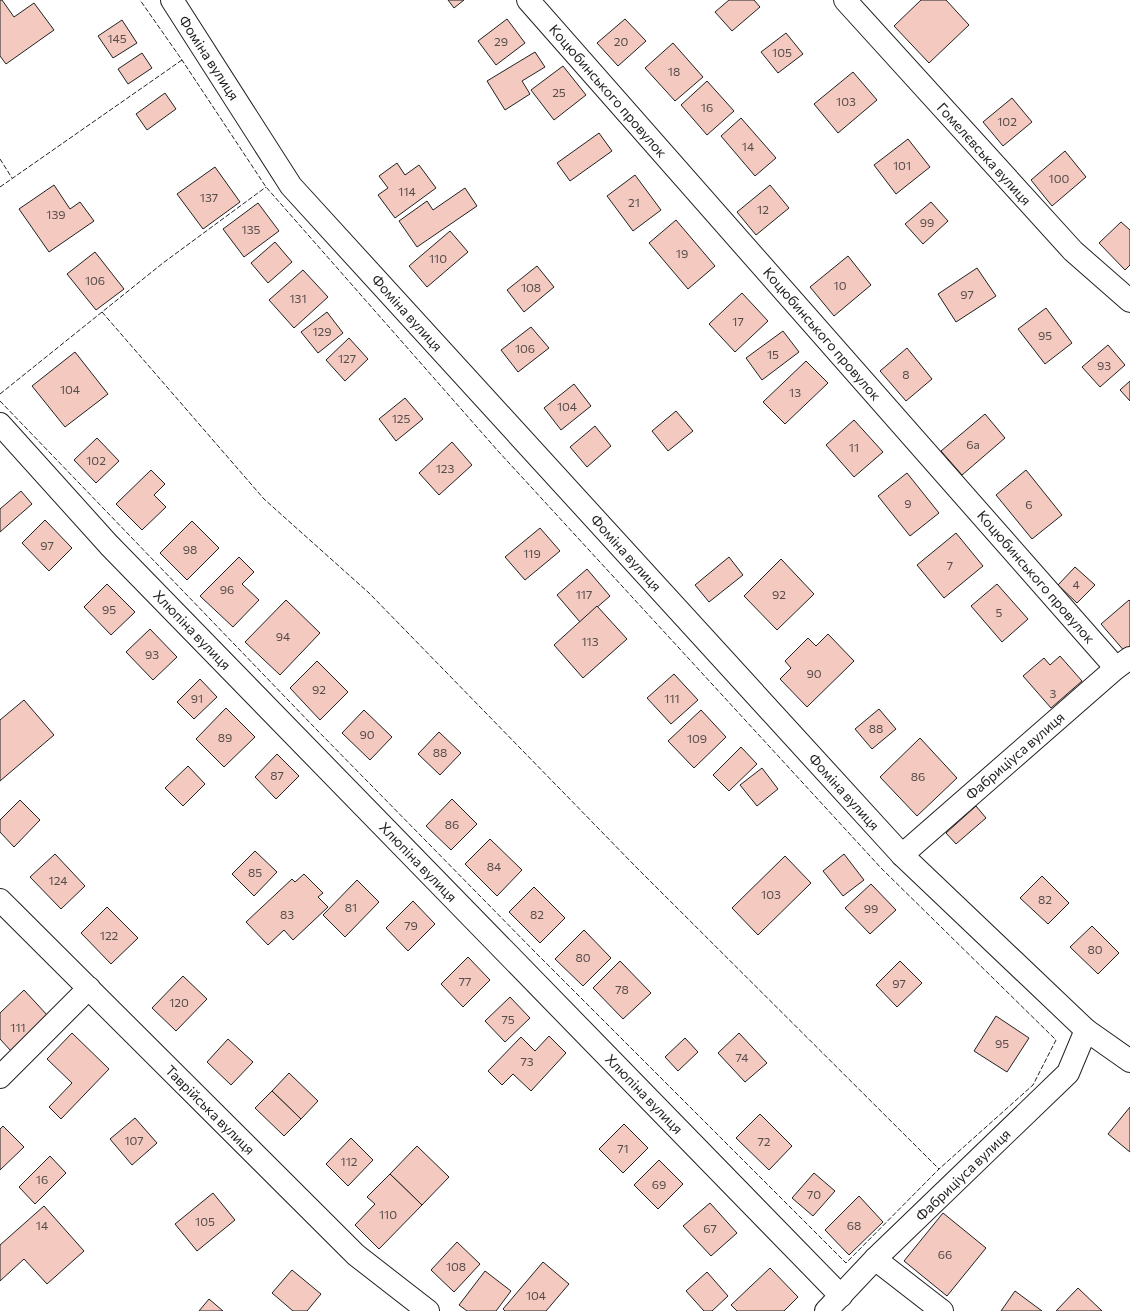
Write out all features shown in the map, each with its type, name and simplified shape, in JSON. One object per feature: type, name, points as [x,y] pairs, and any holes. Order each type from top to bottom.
[{"type":"street","name":"Фоміна вулиця","points":[[172,0],[291,186],[902,855],[1086,1030],[1130,1061]]},
{"type":"street","name":"Коцюбинського провулок","points":[[528,0],[1123,663]]},
{"type":"street","name":"Гомелєвська вулиця","points":[[845,0],[1073,252],[1130,301]]},
{"type":"street","name":"Хлюпіна вулиця","points":[[0,424],[109,545],[840,1296]]},
{"type":"street","name":"Фабриціуса вулиця","points":[[902,855],[1123,663]]},
{"type":"street","name":"Таврійська вулиця","points":[[0,900],[356,1255],[428,1311]]},
{"type":"street","points":[[0,1076],[89,988]]},
{"type":"street","name":"Фабриціуса вулиця","points":[[826,1311],[875,1259],[1068,1073],[1086,1030]]},
{"type":"street","points":[[875,1259],[942,1311]]},
{"type":"building","points":[[0,0],[2,0],[14,17],[34,3],[54,30],[6,64],[0,56]]},
{"type":"building","points":[[448,0],[464,0],[454,8]]},
{"type":"building","points":[[729,0],[754,0],[760,7],[732,31],[715,12]]},
{"type":"building","points":[[921,0],[946,0],[969,25],[929,63],[894,26]]},
{"type":"building","points":[[507,19],[525,43],[496,65],[478,41]]},
{"type":"building","points":[[625,19],[646,41],[618,66],[597,43]]},
{"type":"building","points":[[122,20],[137,43],[113,58],[98,36]]},
{"type":"building","points":[[786,33],[803,54],[778,73],[761,52]]},
{"type":"building","points":[[673,43],[703,77],[675,101],[645,68]]},
{"type":"building","points":[[535,52],[545,67],[522,81],[530,94],[505,110],[487,81]]},
{"type":"building","points":[[142,53],[152,68],[128,84],[118,69]]},
{"type":"building","points":[[563,66],[586,95],[554,120],[531,90]]},
{"type":"building","points":[[853,72],[877,100],[838,133],[814,104]]},
{"type":"building","points":[[707,81],[734,111],[707,135],[681,105]]},
{"type":"building","points":[[165,93],[176,109],[147,130],[136,114]]},
{"type":"building","points":[[1012,98],[1032,122],[1003,146],[983,122]]},
{"type":"building","points":[[741,118],[776,158],[755,176],[721,136]]},
{"type":"building","points":[[599,133],[612,151],[570,181],[557,163]]},
{"type":"building","points":[[908,139],[930,167],[896,194],[874,165]]},
{"type":"building","points":[[1065,151],[1086,177],[1052,206],[1031,180]]},
{"type":"building","points":[[397,163],[405,175],[419,165],[436,188],[395,218],[378,195],[388,188],[379,176]]},
{"type":"building","points":[[215,167],[240,202],[203,229],[177,194]]},
{"type":"building","points":[[635,175],[661,210],[633,231],[607,196]]},
{"type":"building","points":[[54,185],[70,209],[80,202],[94,221],[49,252],[19,209]]},
{"type":"building","points":[[770,185],[789,208],[756,235],[737,212]]},
{"type":"building","points":[[465,188],[477,206],[417,247],[399,221],[427,201],[433,210]]},
{"type":"building","points":[[931,202],[948,221],[923,244],[905,224]]},
{"type":"building","points":[[258,203],[279,231],[244,257],[223,229]]},
{"type":"building","points":[[676,220],[715,266],[688,289],[649,243]]},
{"type":"building","points":[[1121,222],[1130,230],[1130,265],[1125,270],[1099,243]]},
{"type":"building","points":[[450,231],[468,252],[427,287],[409,266]]},
{"type":"building","points":[[275,242],[292,262],[268,283],[251,263]]},
{"type":"building","points":[[95,252],[124,289],[96,310],[67,274]]},
{"type":"building","points":[[848,256],[871,285],[834,316],[810,287]]},
{"type":"building","points":[[537,266],[554,287],[524,312],[507,290]]},
{"type":"building","points":[[977,268],[996,296],[956,322],[938,294]]},
{"type":"building","points":[[303,270],[328,297],[294,328],[269,300]]},
{"type":"building","points":[[742,293],[768,321],[735,352],[709,324]]},
{"type":"building","points":[[1046,308],[1072,343],[1045,364],[1018,329]]},
{"type":"building","points":[[327,312],[343,333],[318,353],[301,332]]},
{"type":"building","points":[[531,327],[549,348],[518,372],[501,350]]},
{"type":"building","points":[[783,331],[799,352],[762,380],[746,358]]},
{"type":"building","points":[[349,338],[368,359],[345,381],[326,360]]},
{"type":"building","points":[[1108,345],[1125,365],[1100,387],[1082,367]]},
{"type":"building","points":[[907,348],[932,379],[906,401],[880,371]]},
{"type":"building","points":[[75,352],[108,394],[65,427],[32,386]]},
{"type":"building","points":[[806,361],[828,383],[785,424],[763,402]]},
{"type":"building","points":[[1130,381],[1130,401],[1120,390]]},
{"type":"building","points":[[574,384],[591,406],[561,430],[544,408]]},
{"type":"building","points":[[405,398],[423,419],[396,441],[379,419]]},
{"type":"building","points":[[676,411],[693,431],[668,451],[652,431]]},
{"type":"building","points":[[985,414],[1005,438],[962,475],[941,451]]},
{"type":"building","points":[[854,420],[883,452],[854,477],[826,445]]},
{"type":"building","points":[[595,426],[611,446],[587,467],[570,447]]},
{"type":"building","points":[[97,438],[119,461],[96,483],[74,460]]},
{"type":"building","points":[[452,442],[472,465],[439,495],[419,473]]},
{"type":"building","points":[[151,470],[165,484],[154,495],[166,507],[142,530],[116,504]]},
{"type":"building","points":[[1026,470],[1062,515],[1032,539],[996,495]]},
{"type":"building","points":[[907,473],[939,513],[910,536],[878,496]]},
{"type":"building","points":[[21,491],[32,504],[0,532],[0,509]]},
{"type":"building","points":[[45,520],[72,548],[49,571],[22,543]]},
{"type":"building","points":[[192,521],[219,548],[187,580],[160,553]]},
{"type":"building","points":[[540,528],[560,551],[525,580],[505,557]]},
{"type":"building","points":[[956,533],[983,566],[944,598],[917,565]]},
{"type":"building","points":[[239,557],[254,572],[242,584],[259,600],[233,627],[200,596]]},
{"type":"building","points":[[729,557],[743,575],[709,602],[695,585]]},
{"type":"building","points":[[781,559],[814,594],[777,630],[744,596]]},
{"type":"building","points":[[1075,567],[1095,585],[1077,603],[1058,585]]},
{"type":"building","points":[[587,569],[610,596],[580,622],[557,595]]},
{"type":"building","points":[[107,584],[135,612],[111,635],[84,607]]},
{"type":"building","points":[[997,584],[1028,619],[1002,642],[971,606]]},
{"type":"building","points":[[286,600],[320,633],[280,675],[245,642]]},
{"type":"building","points":[[1129,600],[1130,649],[1126,653],[1101,624]]},
{"type":"building","points":[[597,606],[627,639],[583,678],[554,645]]},
{"type":"building","points":[[150,629],[177,657],[153,680],[126,652]]},
{"type":"building","points":[[828,634],[854,661],[807,707],[780,679],[791,668],[785,661],[808,638],[816,646]]},
{"type":"building","points":[[1060,656],[1082,681],[1051,708],[1023,676],[1044,658],[1050,665]]},
{"type":"building","points":[[317,661],[348,692],[320,720],[290,688]]},
{"type":"building","points":[[674,674],[698,700],[671,724],[647,698]]},
{"type":"building","points":[[200,679],[217,697],[194,719],[177,702]]},
{"type":"building","points":[[24,700],[54,735],[0,781],[0,720]]},
{"type":"building","points":[[226,708],[255,737],[224,767],[196,739]]},
{"type":"building","points":[[879,709],[896,729],[872,749],[855,729]]},
{"type":"building","points":[[364,710],[392,737],[370,760],[342,733]]},
{"type":"building","points":[[701,710],[726,737],[694,768],[668,741]]},
{"type":"building","points":[[439,732],[461,753],[440,775],[418,754]]},
{"type":"building","points":[[920,738],[957,778],[917,816],[880,777]]},
{"type":"building","points":[[741,747],[757,764],[729,791],[713,775]]},
{"type":"building","points":[[277,754],[299,776],[276,799],[255,777]]},
{"type":"building","points":[[188,766],[205,784],[183,806],[165,788]]},
{"type":"building","points":[[762,768],[778,789],[757,806],[740,785]]},
{"type":"building","points":[[452,799],[477,824],[451,850],[426,826]]},
{"type":"building","points":[[20,800],[40,820],[14,847],[0,832],[0,820]]},
{"type":"building","points":[[976,806],[986,818],[956,844],[946,833]]},
{"type":"building","points":[[490,839],[522,870],[497,896],[465,864]]},
{"type":"building","points":[[255,851],[277,872],[254,896],[232,874]]},
{"type":"building","points":[[55,854],[85,886],[61,909],[30,877]]},
{"type":"building","points":[[844,854],[864,880],[843,896],[823,871]]},
{"type":"building","points":[[785,856],[811,883],[758,935],[732,908]]},
{"type":"building","points":[[304,874],[323,893],[318,897],[328,907],[293,940],[284,930],[268,945],[246,922],[292,879],[295,882]]},
{"type":"building","points":[[1042,876],[1069,903],[1048,924],[1020,898]]},
{"type":"building","points":[[357,880],[379,902],[345,937],[323,915]]},
{"type":"building","points":[[871,884],[896,910],[870,934],[845,908]]},
{"type":"building","points":[[534,887],[565,918],[540,943],[509,912]]},
{"type":"building","points":[[413,901],[435,924],[408,951],[386,928]]},
{"type":"building","points":[[107,907],[138,938],[111,964],[81,933]]},
{"type":"building","points":[[1092,926],[1119,953],[1098,974],[1070,947]]},
{"type":"building","points":[[584,930],[611,958],[583,986],[555,959]]},
{"type":"building","points":[[468,957],[490,980],[463,1007],[441,984]]},
{"type":"building","points":[[620,961],[651,993],[623,1019],[593,988]]},
{"type":"building","points":[[900,961],[922,983],[897,1007],[876,985]]},
{"type":"building","points":[[183,976],[207,999],[176,1031],[152,1008]]},
{"type":"building","points":[[24,990],[48,1016],[11,1051],[0,1039],[0,1013]]},
{"type":"building","points":[[510,997],[530,1018],[505,1042],[485,1021]]},
{"type":"building","points":[[996,1016],[1029,1038],[1007,1072],[974,1051]]},
{"type":"building","points":[[72,1033],[109,1069],[61,1119],[49,1107],[72,1083],[47,1059]]},
{"type":"building","points":[[739,1033],[767,1063],[745,1082],[718,1053]]},
{"type":"building","points":[[549,1036],[566,1053],[531,1091],[513,1074],[502,1085],[488,1071],[521,1037],[535,1051]]},
{"type":"building","points":[[685,1038],[698,1052],[678,1071],[665,1057]]},
{"type":"building","points":[[228,1039],[253,1062],[231,1085],[207,1062]]},
{"type":"building","points":[[289,1073],[318,1101],[301,1119],[272,1091]]},
{"type":"building","points":[[272,1091],[301,1119],[284,1136],[255,1108]]},
{"type":"building","points":[[1130,1107],[1130,1152],[1108,1134]]},
{"type":"building","points":[[760,1114],[792,1146],[769,1170],[736,1138]]},
{"type":"building","points":[[135,1118],[157,1143],[132,1165],[110,1139]]},
{"type":"building","points":[[624,1124],[648,1148],[623,1173],[599,1149]]},
{"type":"building","points":[[3,1126],[24,1147],[0,1170],[0,1129]]},
{"type":"building","points":[[351,1138],[373,1160],[348,1186],[326,1164]]},
{"type":"building","points":[[417,1146],[449,1177],[422,1205],[390,1174]]},
{"type":"building","points":[[50,1156],[66,1173],[35,1204],[19,1187]]},
{"type":"building","points":[[659,1160],[683,1184],[658,1209],[634,1185]]},
{"type":"building","points":[[814,1173],[835,1191],[813,1216],[792,1198]]},
{"type":"building","points":[[390,1174],[422,1205],[379,1249],[355,1225],[375,1204],[367,1197]]},
{"type":"building","points":[[213,1193],[235,1220],[197,1251],[175,1224]]},
{"type":"building","points":[[859,1196],[883,1222],[849,1255],[825,1230]]},
{"type":"building","points":[[710,1203],[737,1233],[711,1256],[683,1226]]},
{"type":"building","points":[[44,1206],[84,1251],[47,1284],[24,1259],[0,1281],[0,1245]]},
{"type":"building","points":[[943,1213],[986,1248],[947,1296],[904,1261]]},
{"type":"building","points":[[457,1242],[480,1264],[454,1292],[431,1270]]},
{"type":"building","points":[[543,1262],[569,1284],[546,1311],[505,1311],[503,1309]]},
{"type":"building","points":[[770,1268],[798,1297],[784,1311],[737,1311],[731,1305]]},
{"type":"building","points":[[292,1270],[321,1294],[307,1311],[293,1311],[272,1293]]},
{"type":"building","points":[[485,1271],[511,1291],[496,1311],[467,1311],[459,1305]]},
{"type":"building","points":[[707,1272],[728,1296],[712,1311],[704,1311],[686,1291]]},
{"type":"building","points":[[1078,1288],[1102,1311],[1056,1311]]},
{"type":"building","points":[[1015,1291],[1042,1311],[1001,1311]]},
{"type":"building","points":[[209,1299],[223,1311],[199,1311]]},
{"type":"fence","points":[[0,401],[315,728],[537,954],[846,1263],[939,1169],[1033,1085],[1056,1040],[881,868],[498,451],[266,187],[182,60],[140,0]]},
{"type":"fence","points":[[0,187],[182,60]]},
{"type":"fence","points":[[0,159],[12,178]]},
{"type":"fence","points":[[0,394],[163,263],[266,187]]},
{"type":"fence","points":[[102,312],[264,499],[369,593],[636,867],[939,1169]]}]
